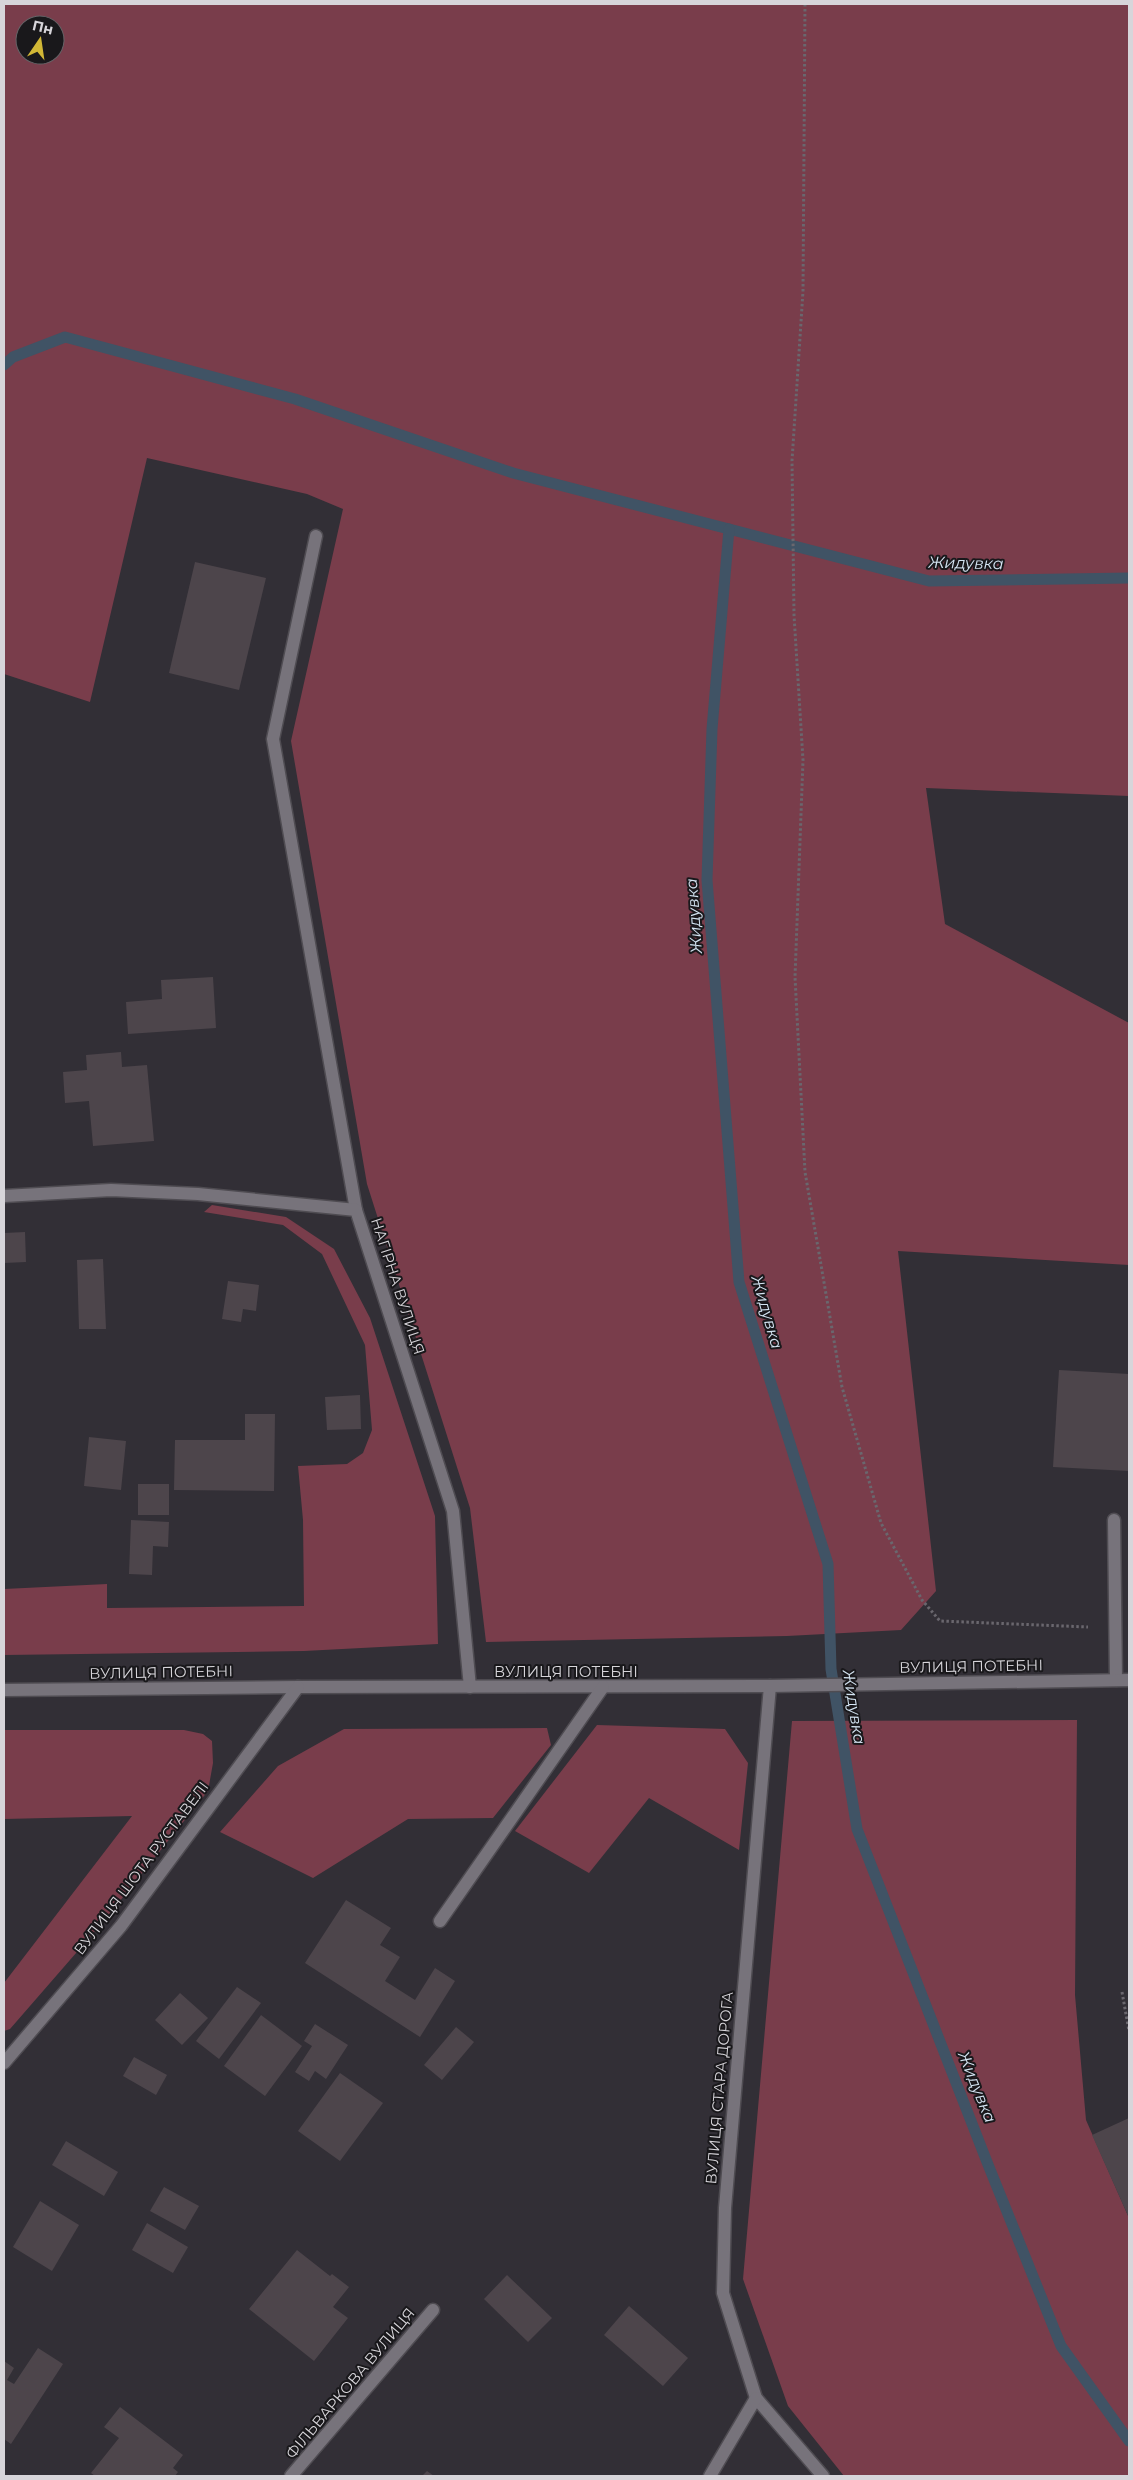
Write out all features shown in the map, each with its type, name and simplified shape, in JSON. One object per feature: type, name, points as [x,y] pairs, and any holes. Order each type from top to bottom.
[{"type":"street","points":[[316,536],[273,739],[356,1210]]},
{"type":"street","name":"НАГІРНА ВУЛИЦЯ","points":[[4,1196],[111,1190],[198,1194],[356,1210],[453,1511],[470,1687]]},
{"type":"street","points":[[1114,1520],[1116,1628],[1123,1680]]},
{"type":"street","name":"ВУЛИЦЯ ПОТЕБНІ","points":[[4,1690],[770,1686],[1123,1680]]},
{"type":"street","points":[[440,1922],[604,1686]]},
{"type":"street","name":"ВУЛИЦЯ СТАРА ДОРОГА","points":[[756,2398],[723,2294],[725,2208],[770,1686]]},
{"type":"street","name":"ВУЛИЦЯ ШОТА РУСТАВЕЛІ","points":[[4,2063],[121,1926],[298,1687]]},
{"type":"street","name":"ФІЛЬВАРКОВА ВУЛИЦЯ","points":[[291,2476],[433,2310]]},
{"type":"street","points":[[710,2476],[756,2398],[823,2476]]},
{"type":"path","points":[[805,4],[803,291],[792,461],[794,615],[803,760],[795,976],[805,1172],[842,1388],[881,1523],[922,1600],[940,1621],[1116,1628]]},
{"type":"path","points":[[1122,1992],[1129,2032]]},
{"type":"shaded area","points":[[4,4],[1129,4],[1129,796],[926,788],[945,924],[1129,1023],[1129,1265],[898,1251],[936,1591],[901,1630],[787,1636],[486,1642],[470,1508],[367,1184],[291,741],[343,509],[307,494],[147,458],[90,702],[4,674]]},
{"type":"shaded area","points":[[212,1205],[286,1217],[334,1249],[370,1318],[435,1516],[438,1644],[304,1651],[4,1655],[4,1589],[107,1584],[107,1608],[304,1606],[303,1520],[298,1466],[347,1464],[363,1453],[372,1430],[365,1345],[322,1254],[283,1225],[204,1212]]},
{"type":"shaded area","points":[[1077,1720],[1075,1995],[1086,2120],[1129,2218],[1129,2476],[844,2476],[788,2406],[743,2279],[792,1721]]},
{"type":"shaded area","points":[[597,1725],[725,1729],[748,1763],[739,1850],[649,1798],[589,1873],[515,1831]]},
{"type":"shaded area","points":[[547,1728],[551,1745],[493,1818],[408,1819],[313,1878],[220,1832],[278,1766],[344,1729]]},
{"type":"shaded area","points":[[4,1730],[184,1730],[203,1734],[212,1741],[213,1763],[208,1791],[103,1922],[10,2029],[4,2031],[4,1983],[132,1816],[4,1819]]},
{"type":"building","points":[[195,562],[266,578],[239,690],[169,673]]},
{"type":"building","points":[[213,977],[216,1028],[128,1034],[126,1002],[162,999],[161,980]]},
{"type":"building","points":[[121,1052],[122,1067],[147,1065],[154,1141],[93,1146],[89,1101],[65,1103],[63,1072],[87,1070],[86,1055]]},
{"type":"building","points":[[25,1232],[26,1262],[4,1263],[4,1233]]},
{"type":"building","points":[[103,1259],[106,1329],[79,1329],[77,1260]]},
{"type":"building","points":[[228,1281],[259,1285],[256,1311],[243,1309],[241,1322],[222,1319]]},
{"type":"building","points":[[1059,1370],[1129,1374],[1129,1471],[1053,1467]]},
{"type":"building","points":[[360,1395],[361,1429],[327,1430],[325,1397]]},
{"type":"building","points":[[245,1414],[275,1414],[274,1491],[174,1490],[175,1440],[245,1440]]},
{"type":"building","points":[[89,1437],[126,1441],[121,1490],[84,1486]]},
{"type":"building","points":[[138,1484],[169,1484],[169,1515],[138,1515]]},
{"type":"building","points":[[131,1520],[169,1522],[168,1547],[153,1546],[152,1575],[129,1574]]},
{"type":"building","points":[[346,1900],[391,1928],[380,1945],[400,1957],[385,1981],[415,2000],[435,1968],[455,1981],[420,2037],[305,1963]]},
{"type":"building","points":[[237,1987],[261,2003],[219,2059],[196,2041]]},
{"type":"building","points":[[180,1993],[208,2018],[182,2045],[155,2020]]},
{"type":"building","points":[[261,2015],[302,2046],[265,2096],[224,2066]]},
{"type":"building","points":[[315,2024],[348,2045],[326,2079],[315,2071],[309,2081],[295,2072],[312,2046],[304,2041]]},
{"type":"building","points":[[456,2027],[474,2042],[442,2080],[424,2065]]},
{"type":"building","points":[[134,2057],[167,2075],[156,2095],[123,2076]]},
{"type":"building","points":[[340,2073],[383,2103],[340,2161],[298,2131]]},
{"type":"building","points":[[1129,2118],[1129,2218],[1092,2135]]},
{"type":"building","points":[[66,2141],[118,2172],[104,2196],[52,2165]]},
{"type":"building","points":[[164,2187],[199,2206],[185,2230],[150,2211]]},
{"type":"building","points":[[40,2201],[79,2225],[52,2271],[13,2247]]},
{"type":"building","points":[[147,2223],[188,2247],[173,2273],[132,2250]]},
{"type":"building","points":[[297,2250],[330,2276],[332,2274],[349,2287],[333,2307],[348,2318],[314,2361],[249,2309]]},
{"type":"building","points":[[507,2275],[552,2318],[528,2342],[484,2299]]},
{"type":"building","points":[[629,2306],[688,2358],[663,2386],[604,2335]]},
{"type":"building","points":[[38,2348],[63,2364],[11,2444],[4,2439],[4,2361],[14,2368],[7,2380],[14,2384]]},
{"type":"building","points":[[120,2407],[183,2455],[173,2468],[178,2472],[175,2476],[95,2476],[91,2473],[119,2438],[104,2427]]},
{"type":"building","points":[[427,2471],[434,2476],[422,2476]]},
{"type":"waterway","points":[[4,365],[13,357],[65,337],[295,399],[513,473],[929,581],[1129,578]]},
{"type":"waterway","name":"Жидувка","points":[[729,529],[712,729],[707,880],[739,1282],[828,1564],[831,1669],[857,1829],[1061,2346],[1129,2441]]}]
